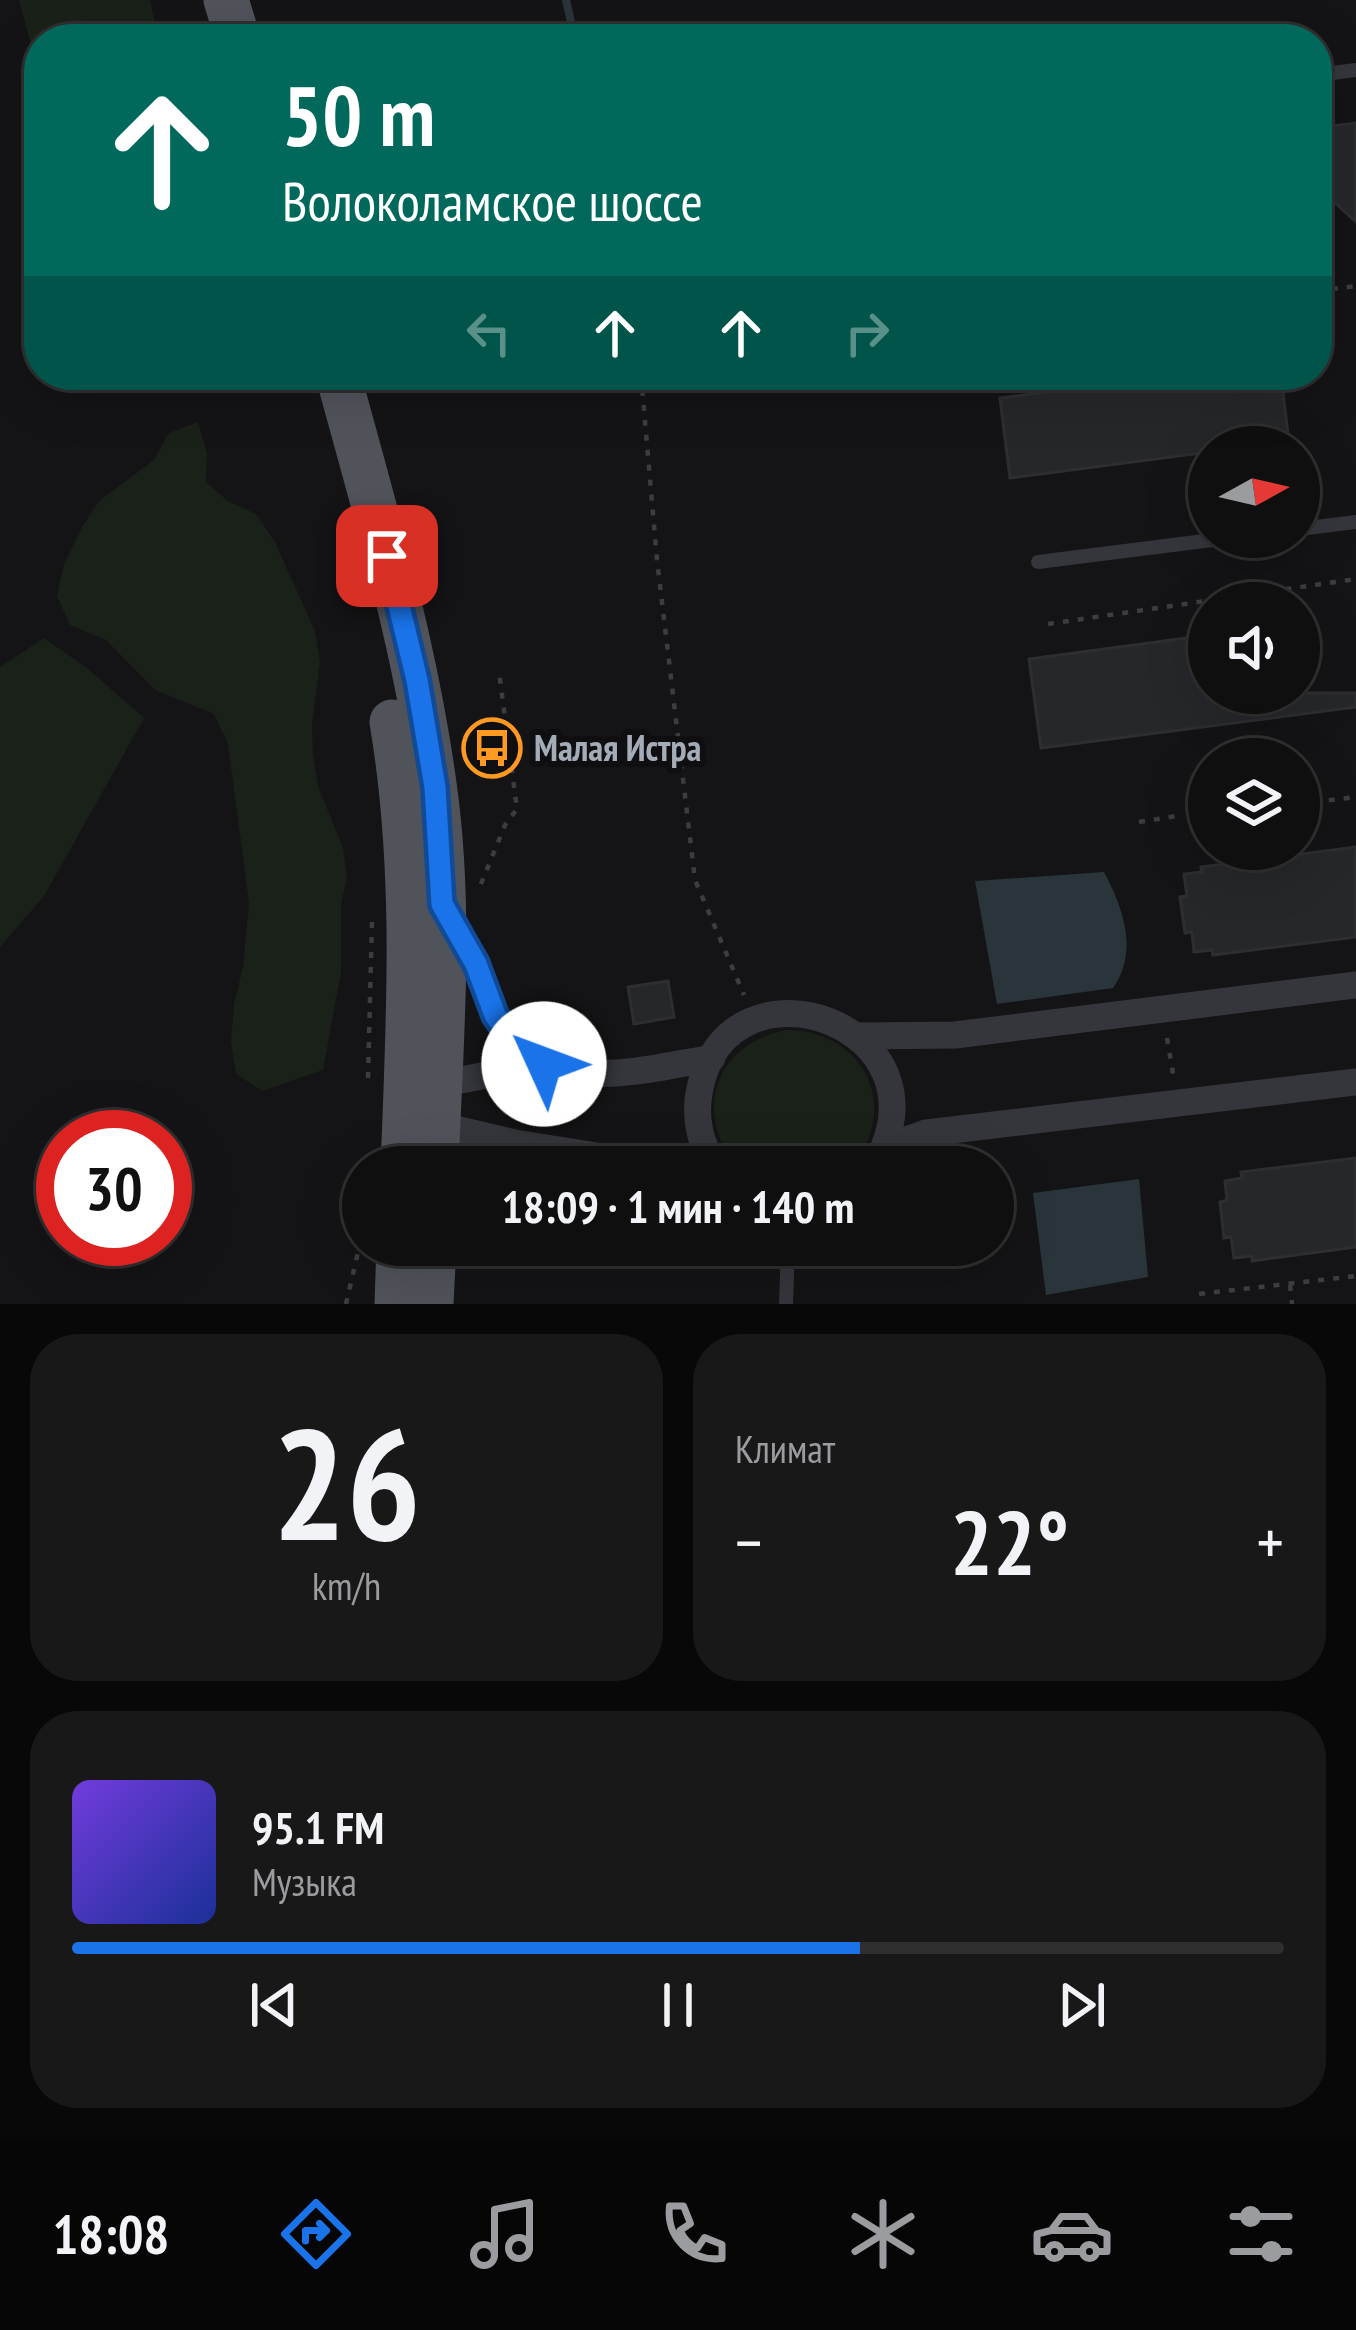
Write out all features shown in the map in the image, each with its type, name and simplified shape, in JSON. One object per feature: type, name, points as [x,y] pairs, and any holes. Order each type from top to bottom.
[{"type":"main road","points":[[312,390],[387,687],[401,776],[410,905],[415,1112]]},
{"type":"main road","points":[[342,390],[417,680],[435,787],[461,894],[408,1146]]},
{"type":"main road","points":[[407,1266],[420,1300]]},
{"type":"main road","points":[[420,1300],[429,1266]]},
{"type":"street","points":[[461,894],[476,964],[495,1015],[514,1043],[544,1064],[607,1076],[712,1058]]},
{"type":"street","points":[[860,1036],[955,1035],[1356,986]]},
{"type":"street","points":[[705,1146],[697,1109],[700,1083],[712,1058],[747,1024],[765,1016],[805,1012],[860,1036],[879,1060],[890,1088],[892,1118],[884,1146]]},
{"type":"street","points":[[415,1112],[544,1064]]},
{"type":"street","points":[[902,1146],[926,1133],[1356,1082]]},
{"type":"street","points":[[415,1112],[568,1146]]},
{"type":"street","points":[[514,1146],[527,1136]]},
{"type":"street","points":[[420,1300],[439,1266]]},
{"type":"lane","points":[[1320,526],[1356,522]]},
{"type":"lane","points":[[1038,562],[1188,543]]},
{"type":"lane","points":[[786,1304],[787,1266]]},
{"type":"path","points":[[642,390],[695,880],[744,991],[747,1024]]},
{"type":"path","points":[[1048,624],[1356,579]]},
{"type":"path","points":[[461,894],[517,809],[499,672]]},
{"type":"path","points":[[1320,801],[1356,797]]},
{"type":"path","points":[[1139,822],[1183,815]]},
{"type":"path","points":[[373,919],[369,928],[415,1112]]},
{"type":"path","points":[[1162,1008],[1178,1103]]},
{"type":"path","points":[[527,1136],[548,1097]]},
{"type":"path","points":[[346,1304],[355,1266]]},
{"type":"path","points":[[1199,1294],[1356,1276]]},
{"type":"path","points":[[1290,1285],[1292,1304]]},
{"type":"shaded area","points":[[19,0],[150,0],[155,24],[25,24]]},
{"type":"shaded area","points":[[198,422],[207,453],[206,482],[228,501],[256,514],[275,542],[315,631],[320,663],[313,754],[318,786],[343,848],[347,877],[341,905],[341,972],[323,1070],[262,1091],[236,1074],[231,1042],[249,903],[228,744],[214,714],[155,690],[106,640],[70,625],[57,596],[64,564],[99,501],[154,460],[169,433]]},
{"type":"shaded area","points":[[44,638],[144,718],[44,896],[0,947],[0,667]]},
{"type":"shaded area","points":[[1104,872],[1122,915],[1127,945],[1113,988],[997,1004],[975,881]]},
{"type":"shaded area","points":[[787,1030],[814,1034],[837,1043],[854,1058],[867,1076],[873,1097],[873,1120],[865,1146],[724,1146],[714,1102],[718,1082],[743,1049]]},
{"type":"shaded area","points":[[1139,1179],[1148,1277],[1046,1295],[1033,1193]]},
{"type":"building","points":[[1356,123],[1356,222],[1332,200],[1332,126]]},
{"type":"building","points":[[1063,390],[1283,390],[1287,426],[1188,426],[1188,455],[1010,478],[1000,398]]},
{"type":"building","points":[[1188,638],[1188,714],[1302,714],[1041,748],[1029,659]]},
{"type":"building","points":[[1320,693],[1356,693],[1356,707],[1320,712]]},
{"type":"building","points":[[1356,847],[1356,937],[1213,955],[1212,950],[1194,952],[1192,932],[1185,933],[1180,897],[1187,896],[1184,874],[1320,870],[1320,852]]},
{"type":"building","points":[[668,981],[674,1017],[634,1024],[628,987]]},
{"type":"building","points":[[1356,1158],[1356,1247],[1252,1261],[1252,1256],[1234,1258],[1231,1237],[1224,1238],[1220,1202],[1227,1200],[1225,1181],[1242,1178],[1241,1172]]},
{"type":"waterway","points":[[566,0],[572,24]]},
{"type":"place","name":"Малая Истра","points":[[492,748]]},
{"type":"route","points":[[387,556],[417,680],[435,787],[442,904],[476,964],[495,1015],[514,1043],[544,1064]]}]
